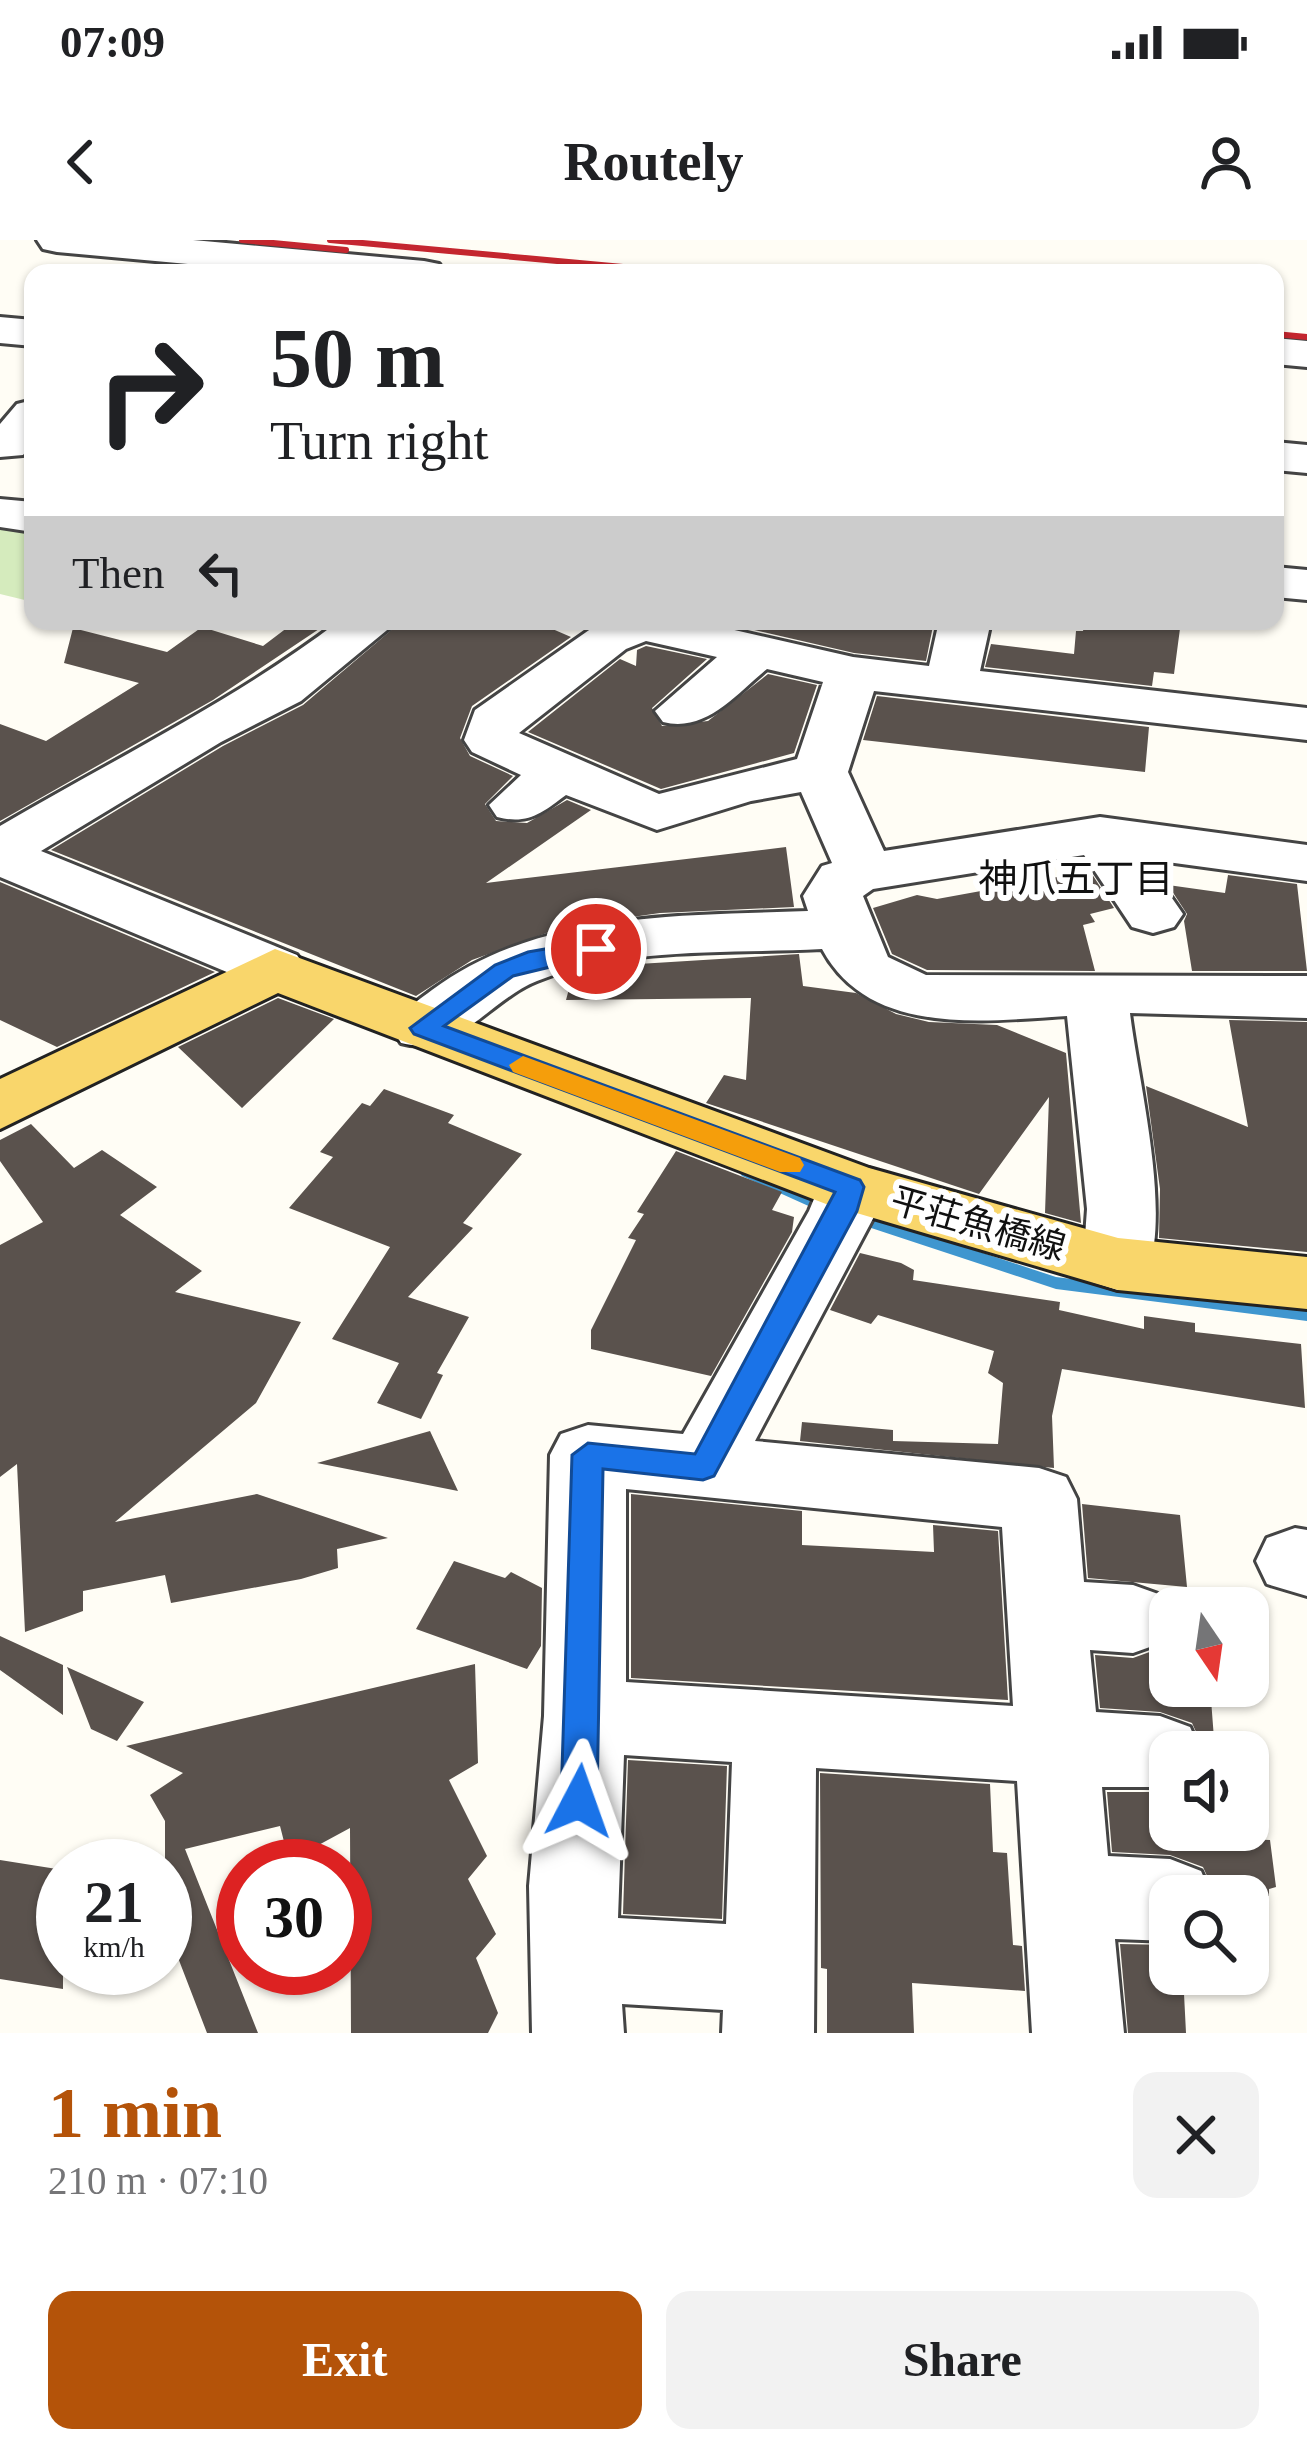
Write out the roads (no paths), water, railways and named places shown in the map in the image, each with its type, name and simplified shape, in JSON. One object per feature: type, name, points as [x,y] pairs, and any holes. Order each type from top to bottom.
[{"type":"main road","name":"平荘魚橋線","points":[[275,969],[847,1196],[1118,1264],[1307,1283]]},
{"type":"main road","points":[[0,1106],[275,969]]},
{"type":"street","points":[[57,240],[166,262],[213,264]]},
{"type":"street","points":[[0,854],[202,730],[283,690],[360,630]]},
{"type":"street","points":[[622,630],[494,721],[491,740],[539,789],[657,813],[740,786],[820,772]]},
{"type":"street","points":[[665,630],[854,673],[1307,724]]},
{"type":"street","points":[[952,682],[963,630]]},
{"type":"street","points":[[682,711],[757,651]]},
{"type":"street","points":[[854,673],[820,772],[865,872]]},
{"type":"street","points":[[1100,835],[1153,914]]},
{"type":"street","points":[[1307,863],[1100,835],[865,872],[843,879],[833,896],[843,929],[871,976],[957,1000],[1098,1014],[1307,997]]},
{"type":"street","points":[[0,854],[275,969]]},
{"type":"street","points":[[423,1028],[528,960],[635,942],[843,929]]},
{"type":"street","points":[[1098,1014],[1121,1209],[1118,1264]]},
{"type":"street","points":[[703,1467],[847,1196]]},
{"type":"street","points":[[775,1728],[768,2001],[576,1996],[588,1455],[1039,1499],[1078,2033]]},
{"type":"street","points":[[1047,1613],[1133,1618]]},
{"type":"street","points":[[584,1716],[1149,1752]]},
{"type":"street","points":[[1066,1895],[1149,1899]]},
{"type":"waterway","points":[[747,1172],[829,1209]]},
{"type":"waterway","points":[[852,1216],[1056,1283],[1307,1315]]},
{"type":"railway","points":[[242,240],[346,250]]},
{"type":"railway","points":[[330,240],[590,264]]},
{"type":"railway","points":[[1284,335],[1307,337]]},
{"type":"district","name":"神爪五丁目","points":[[1076,878]]}]
